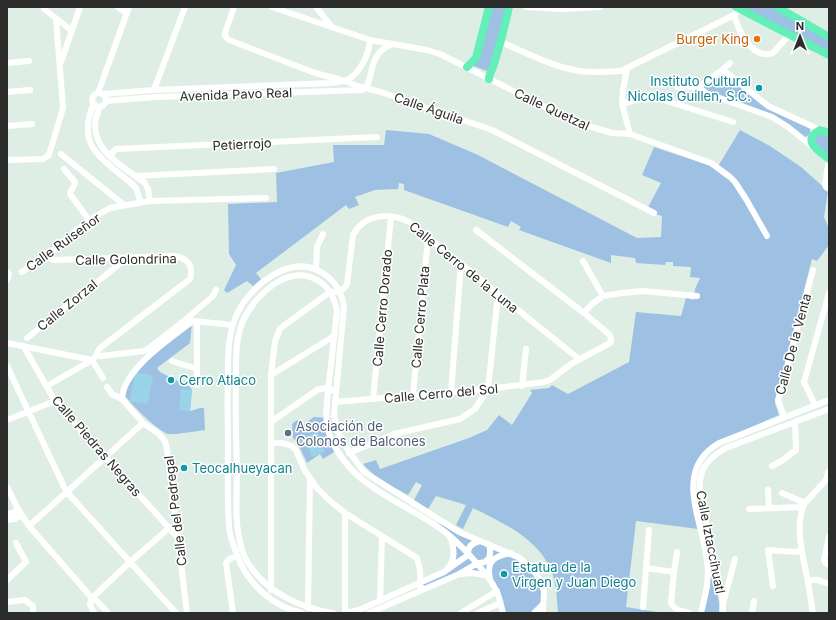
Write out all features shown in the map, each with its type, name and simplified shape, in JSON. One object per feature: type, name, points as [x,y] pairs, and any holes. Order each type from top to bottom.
[{"type":"main road","points":[[467,67],[476,58],[489,7]]},
{"type":"main road","points":[[490,80],[489,75],[502,42],[509,7]]},
{"type":"main road","points":[[777,7],[829,37]]},
{"type":"main road","points":[[737,10],[829,55]]},
{"type":"main road","points":[[826,130],[813,135],[811,138],[815,148],[829,159]]},
{"type":"street","points":[[60,64],[80,7]]},
{"type":"street","points":[[118,7],[128,10],[100,93],[93,98],[94,104],[90,112],[87,132],[93,149],[98,156],[136,187],[140,202]]},
{"type":"street","points":[[154,90],[185,7]]},
{"type":"street","name":"Calle Águila","points":[[234,7],[225,33],[225,36],[229,40],[315,73],[345,81],[356,86],[438,111],[492,130],[654,213]]},
{"type":"street","name":"Calle Quetzal","points":[[272,7],[370,40],[428,50],[452,59],[490,80],[575,122],[612,133],[630,134],[711,163],[735,182],[767,236]]},
{"type":"street","points":[[316,7],[332,27]]},
{"type":"street","points":[[526,7],[561,9],[600,7]]},
{"type":"street","points":[[44,9],[71,30]]},
{"type":"street","points":[[502,42],[561,66],[580,71],[608,72],[627,69],[737,10],[738,27],[754,50],[763,54],[773,53],[789,35]]},
{"type":"street","points":[[7,160],[43,159],[47,158],[49,155],[64,108],[56,18]]},
{"type":"street","points":[[345,81],[358,72],[368,52],[370,40]]},
{"type":"street","points":[[366,88],[377,55],[383,48],[393,44]]},
{"type":"street","points":[[7,62],[28,61]]},
{"type":"street","points":[[676,87],[698,87],[721,71],[730,62]]},
{"type":"street","points":[[627,69],[622,104],[630,134]]},
{"type":"street","points":[[721,71],[727,73],[768,106],[811,126],[826,130]]},
{"type":"street","name":"Avenida Pavo Real","points":[[100,93],[331,83],[345,81]]},
{"type":"street","points":[[698,87],[706,93],[772,117],[815,148]]},
{"type":"street","name":"Avenida Pavo Real","points":[[106,101],[156,97],[348,91],[362,90],[366,88]]},
{"type":"street","points":[[7,92],[30,90]]},
{"type":"street","points":[[100,93],[105,96],[106,101],[101,106],[94,124],[96,138],[99,144],[111,157],[145,183],[148,189],[150,201]]},
{"type":"street","points":[[622,104],[651,96],[733,122]]},
{"type":"street","points":[[94,104],[101,106]]},
{"type":"street","points":[[7,126],[32,124]]},
{"type":"street","points":[[804,139],[810,135],[811,126]]},
{"type":"street","name":"Petierrojo","points":[[111,157],[116,149],[377,138]]},
{"type":"street","points":[[61,154],[124,205]]},
{"type":"street","points":[[829,159],[825,184],[829,189]]},
{"type":"street","points":[[64,169],[75,182],[74,188],[70,193],[89,220]]},
{"type":"street","points":[[136,176],[274,169]]},
{"type":"street","name":"Calle Ruiseñor","points":[[22,272],[50,253],[89,220],[110,208],[150,201],[266,198]]},
{"type":"street","name":"Calle Cerro de la Luna","points":[[340,292],[347,284],[353,235],[356,229],[369,219],[384,216],[405,219],[579,360]]},
{"type":"street","name":"Calle Cerro Dorado","points":[[373,399],[391,217]]},
{"type":"street","points":[[476,230],[584,313],[610,335],[611,340],[608,345],[579,360]]},
{"type":"street","points":[[316,269],[317,247],[323,234]]},
{"type":"street","name":"Calle Cerro Plata","points":[[413,396],[428,238]]},
{"type":"street","name":"Calle Golondrina","points":[[47,386],[92,360],[98,355],[97,353],[100,348],[190,279],[191,274],[190,266],[184,259],[174,256],[54,260],[50,258],[50,253]]},
{"type":"street","name":"Calle Zorzal","points":[[27,338],[127,258]]},
{"type":"street","points":[[583,261],[603,296]]},
{"type":"street","points":[[451,392],[461,264]]},
{"type":"street","points":[[302,613],[276,602],[261,591],[247,575],[237,556],[229,528],[227,405],[228,352],[232,326],[239,310],[251,294],[277,272],[290,268],[304,267],[316,269],[328,276],[334,282],[343,299],[344,307],[334,413],[337,429],[349,453],[364,472],[459,532],[520,558],[536,574],[541,582],[544,591],[543,613]]},
{"type":"street","name":"Calle De la Venta","points":[[784,417],[778,400],[813,270]]},
{"type":"street","points":[[7,272],[7,280]]},
{"type":"street","points":[[333,613],[308,608],[272,589],[264,583],[248,563],[241,546],[237,512],[236,353],[238,336],[249,311],[262,294],[284,279],[301,276],[313,278],[325,285],[335,301],[337,312],[326,414],[328,429],[335,447],[346,464],[372,488],[440,528],[450,536],[490,580],[497,591],[503,613]]},
{"type":"street","points":[[98,355],[101,356],[147,350],[213,296],[216,290]]},
{"type":"street","points":[[267,596],[272,589],[271,374],[273,348],[280,328],[330,292],[340,292]]},
{"type":"street","points":[[584,313],[592,304],[603,296],[637,292],[697,296]]},
{"type":"street","points":[[815,405],[804,382],[829,293]]},
{"type":"street","points":[[349,453],[394,434],[460,419],[475,409],[488,389],[498,294]]},
{"type":"street","points":[[235,319],[241,320],[243,323]]},
{"type":"street","points":[[185,320],[232,326]]},
{"type":"street","points":[[195,321],[197,385]]},
{"type":"street","points":[[122,399],[124,387],[134,370],[195,321]]},
{"type":"street","points":[[271,374],[334,336]]},
{"type":"street","points":[[7,343],[92,360],[103,378]]},
{"type":"street","name":"Calle Piedras Negras","points":[[24,346],[55,401],[178,538]]},
{"type":"street","points":[[522,386],[526,349]]},
{"type":"street","points":[[228,352],[236,353]]},
{"type":"street","name":"Calle Cerro del Sol","points":[[335,402],[522,386],[546,382],[569,365],[579,360]]},
{"type":"street","points":[[172,361],[197,369]]},
{"type":"street","points":[[7,366],[66,492],[176,613]]},
{"type":"street","name":"Calle del Pedregal","points":[[107,387],[112,394],[122,399],[143,422],[158,434],[164,441],[167,449],[187,613]]},
{"type":"street","points":[[271,422],[317,390],[325,388],[335,391]]},
{"type":"street","points":[[701,613],[707,587],[707,555],[692,483],[700,459],[712,447],[719,443],[827,400],[829,410]]},
{"type":"street","points":[[7,420],[55,401]]},
{"type":"street","name":"Calle Iztaccíhuatl","points":[[723,613],[723,602],[700,495],[702,472],[710,459],[726,448],[829,410]]},
{"type":"street","points":[[326,414],[334,413]]},
{"type":"street","points":[[30,526],[143,422]]},
{"type":"street","points":[[772,466],[796,450],[795,422]]},
{"type":"street","points":[[272,443],[287,443],[292,446],[296,450],[305,471],[317,488],[345,513],[417,558],[420,570],[421,590]]},
{"type":"street","points":[[813,613],[801,550],[800,525],[804,505],[826,480],[829,471]]},
{"type":"street","points":[[308,608],[310,479]]},
{"type":"street","points":[[7,487],[18,509],[30,526],[92,598],[97,601],[108,613]]},
{"type":"street","points":[[768,490],[769,508]]},
{"type":"street","points":[[782,493],[804,505]]},
{"type":"street","points":[[749,509],[804,505]]},
{"type":"street","points":[[7,514],[18,509]]},
{"type":"street","points":[[345,513],[345,613],[359,610],[444,572],[468,556]]},
{"type":"street","points":[[7,520],[15,519],[22,515]]},
{"type":"street","points":[[94,613],[90,604],[92,598],[130,562],[170,528]]},
{"type":"street","points":[[643,607],[649,530]]},
{"type":"street","points":[[444,572],[452,564],[453,559],[453,544],[450,536]]},
{"type":"street","points":[[829,536],[824,560],[829,565]]},
{"type":"street","points":[[380,601],[382,537]]},
{"type":"street","points":[[468,556],[468,549],[470,546],[480,541]]},
{"type":"street","points":[[7,580],[26,562],[16,543]]},
{"type":"street","points":[[369,613],[457,575],[476,564],[485,562],[489,558],[490,551],[488,544]]},
{"type":"street","points":[[773,586],[768,550],[796,552],[801,550]]},
{"type":"street","points":[[677,552],[671,599],[677,610],[689,613]]},
{"type":"street","points":[[490,580],[488,572],[492,561],[498,556],[511,553]]},
{"type":"street","points":[[233,613],[226,563],[229,559],[237,556]]},
{"type":"street","points":[[723,602],[735,559]]},
{"type":"street","points":[[646,568],[674,572]]},
{"type":"street","points":[[457,575],[472,573],[485,575]]},
{"type":"street","points":[[808,583],[810,580],[814,579],[829,584]]},
{"type":"street","points":[[463,613],[497,591]]},
{"type":"street","points":[[7,602],[25,600],[32,606],[33,613]]},
{"type":"street","points":[[752,613],[754,601]]},
{"type":"street","points":[[478,613],[500,603]]},
{"type":"street","points":[[534,613],[543,604]]},
{"type":"shaded area","points":[[490,7],[508,7],[501,42],[487,71],[471,65]]},
{"type":"shaded area","points":[[738,7],[776,7],[829,38],[829,52]]},
{"type":"shaded area","points":[[721,71],[767,106],[810,127],[810,134],[804,138],[788,127],[714,95],[700,85]]},
{"type":"shaded area","points":[[386,130],[429,134],[478,155],[637,238],[661,237],[662,216],[646,211],[661,183],[642,175],[654,147],[717,168],[740,130],[770,146],[801,167],[828,191],[824,217],[829,229],[829,245],[817,261],[812,259],[775,403],[779,415],[712,444],[696,463],[690,490],[698,529],[636,521],[626,607],[663,613],[558,613],[555,583],[549,566],[542,554],[522,535],[498,520],[473,508],[463,529],[456,525],[466,505],[436,496],[428,509],[414,500],[422,485],[416,482],[408,495],[378,479],[363,464],[376,460],[380,469],[469,438],[487,430],[499,415],[512,425],[532,393],[530,390],[549,388],[552,385],[568,394],[629,362],[636,312],[681,316],[686,298],[694,300],[695,289],[700,278],[690,277],[691,267],[673,266],[673,262],[666,262],[665,265],[636,263],[635,258],[611,255],[611,263],[519,230],[521,227],[511,221],[508,227],[404,190],[404,184],[399,183],[398,189],[375,190],[355,197],[359,205],[349,209],[346,205],[256,273],[261,279],[253,286],[247,281],[227,293],[224,290],[236,265],[229,254],[228,204],[277,202],[276,173],[334,162],[333,145],[384,145]]},
{"type":"shaded area","points":[[816,133],[829,134],[829,157],[816,146],[814,135]]},
{"type":"shaded area","points":[[192,324],[190,343],[157,368],[160,372],[190,387],[192,390],[190,411],[204,408],[205,430],[168,434],[163,432],[144,416],[124,394],[132,377],[143,361]]},
{"type":"shaded area","points":[[135,372],[153,376],[148,404],[130,401]]},
{"type":"shaded area","points":[[181,389],[192,390],[190,411],[179,410]]},
{"type":"shaded area","points":[[314,417],[330,418],[334,439],[339,449],[323,459],[320,454],[307,463],[298,444],[293,438],[292,424],[297,420],[301,426]]},
{"type":"shaded area","points":[[318,432],[325,452],[312,457],[305,437]]},
{"type":"shaded area","points":[[438,523],[511,553],[536,574],[544,591],[542,613],[505,613],[489,579],[469,573],[421,589],[422,582],[452,564],[450,535]]},
{"type":"shaded area","points":[[710,566],[712,566],[719,602],[719,613],[703,613],[710,587]]},
{"type":"place","name":"Burger King","points":[[757,39]]},
{"type":"place","name":"Instituto Cultural Nicolas Guillen, S.C.","points":[[759,88]]},
{"type":"place","name":"Cerro Atlaco","points":[[171,380]]},
{"type":"place","name":"Asociación de Colonos de Balcones","points":[[288,433]]},
{"type":"place","name":"Teocalhueyacan","points":[[184,468]]},
{"type":"place","name":"Estatua de la Virgen y Juan Diego","points":[[504,574]]}]
